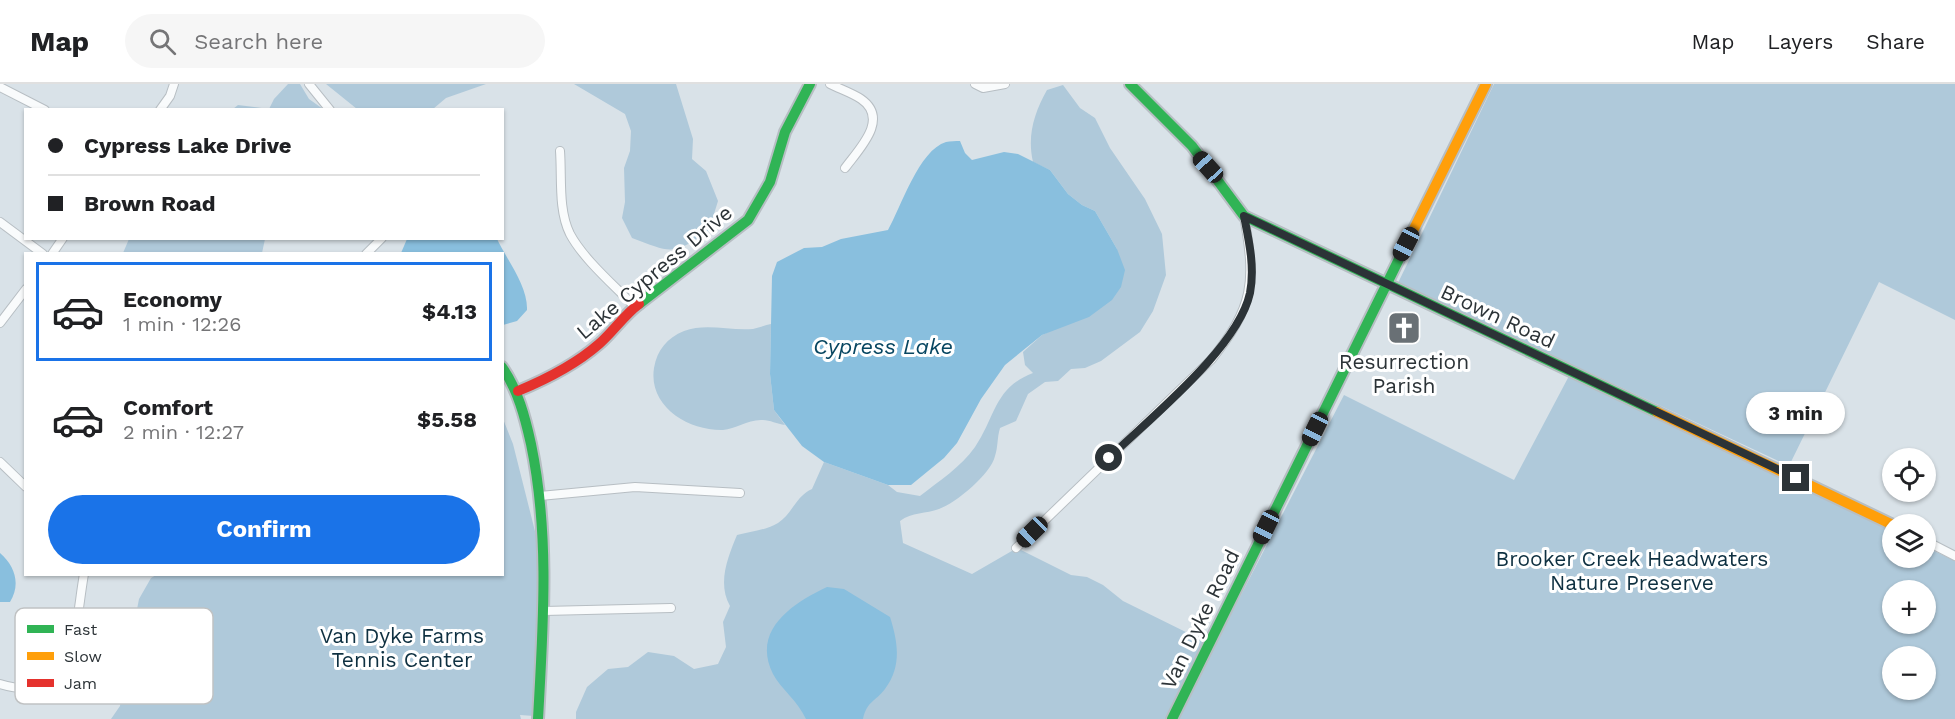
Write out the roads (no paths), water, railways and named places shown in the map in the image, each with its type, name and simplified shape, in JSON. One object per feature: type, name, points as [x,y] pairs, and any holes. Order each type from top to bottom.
[{"type":"street","points":[[161,108],[170,96],[174,84]]},
{"type":"street","points":[[309,84],[328,108]]},
{"type":"street","name":"Lake Cypress Drive","points":[[518,391],[547,379],[577,361],[600,343],[635,308],[748,220],[770,182],[785,132],[810,84]]},
{"type":"street","points":[[830,84],[862,99],[872,112],[873,129],[845,168]]},
{"type":"street","points":[[975,84],[983,88],[1005,84]]},
{"type":"street","points":[[1016,548],[1210,360],[1228,339],[1245,310],[1250,292],[1251,256],[1244,216],[1222,183],[1130,84]]},
{"type":"street","name":"Van Dyke Road","points":[[1172,719],[1486,84]]},
{"type":"street","points":[[0,87],[41,108]]},
{"type":"street","points":[[560,151],[564,212],[570,232],[579,246],[635,308]]},
{"type":"street","name":"Brown Road","points":[[1244,216],[1882,520]]},
{"type":"street","points":[[0,222],[24,240]]},
{"type":"street","points":[[24,240],[40,252]]},
{"type":"street","points":[[368,252],[380,240]]},
{"type":"street","points":[[0,323],[24,291]]},
{"type":"street","points":[[504,370],[518,391],[531,444],[540,496],[545,555],[538,719]]},
{"type":"street","points":[[0,462],[24,485]]},
{"type":"street","points":[[540,496],[635,487],[740,493]]},
{"type":"street","points":[[1936,546],[1955,556]]},
{"type":"street","points":[[77,608],[84,576]]},
{"type":"street","points":[[544,611],[671,608]]},
{"type":"street","points":[[0,684],[15,688]]},
{"type":"water","name":"Cypress Lake","points":[[960,141],[965,153],[972,160],[1004,152],[1018,154],[1050,170],[1068,194],[1082,205],[1095,211],[1117,249],[1125,270],[1121,287],[1112,300],[1089,317],[1042,335],[1005,365],[981,399],[957,443],[944,458],[911,485],[888,485],[824,462],[802,446],[774,410],[770,374],[772,276],[777,262],[804,248],[822,247],[841,239],[888,230],[912,180],[927,156],[936,147],[946,142]]},
{"type":"water","points":[[407,240],[498,240],[521,283],[527,310],[517,321],[504,325],[504,252],[401,252]]},
{"type":"water","points":[[0,553],[13,569],[15,576],[15,589],[10,602],[0,602]]},
{"type":"water","points":[[827,587],[844,589],[890,617],[893,626],[897,654],[894,672],[885,689],[867,709],[863,719],[806,719],[776,679],[768,658],[767,644],[771,631],[779,620],[801,601]]},
{"type":"place","name":"Resurrection Parish","points":[[1404,328]]},
{"type":"park label","name":"Brooker Creek Headwaters Nature Preserve","points":[[1632,570]]},
{"type":"park label","name":"Van Dyke Farms Tennis Center","points":[[402,647]]}]
